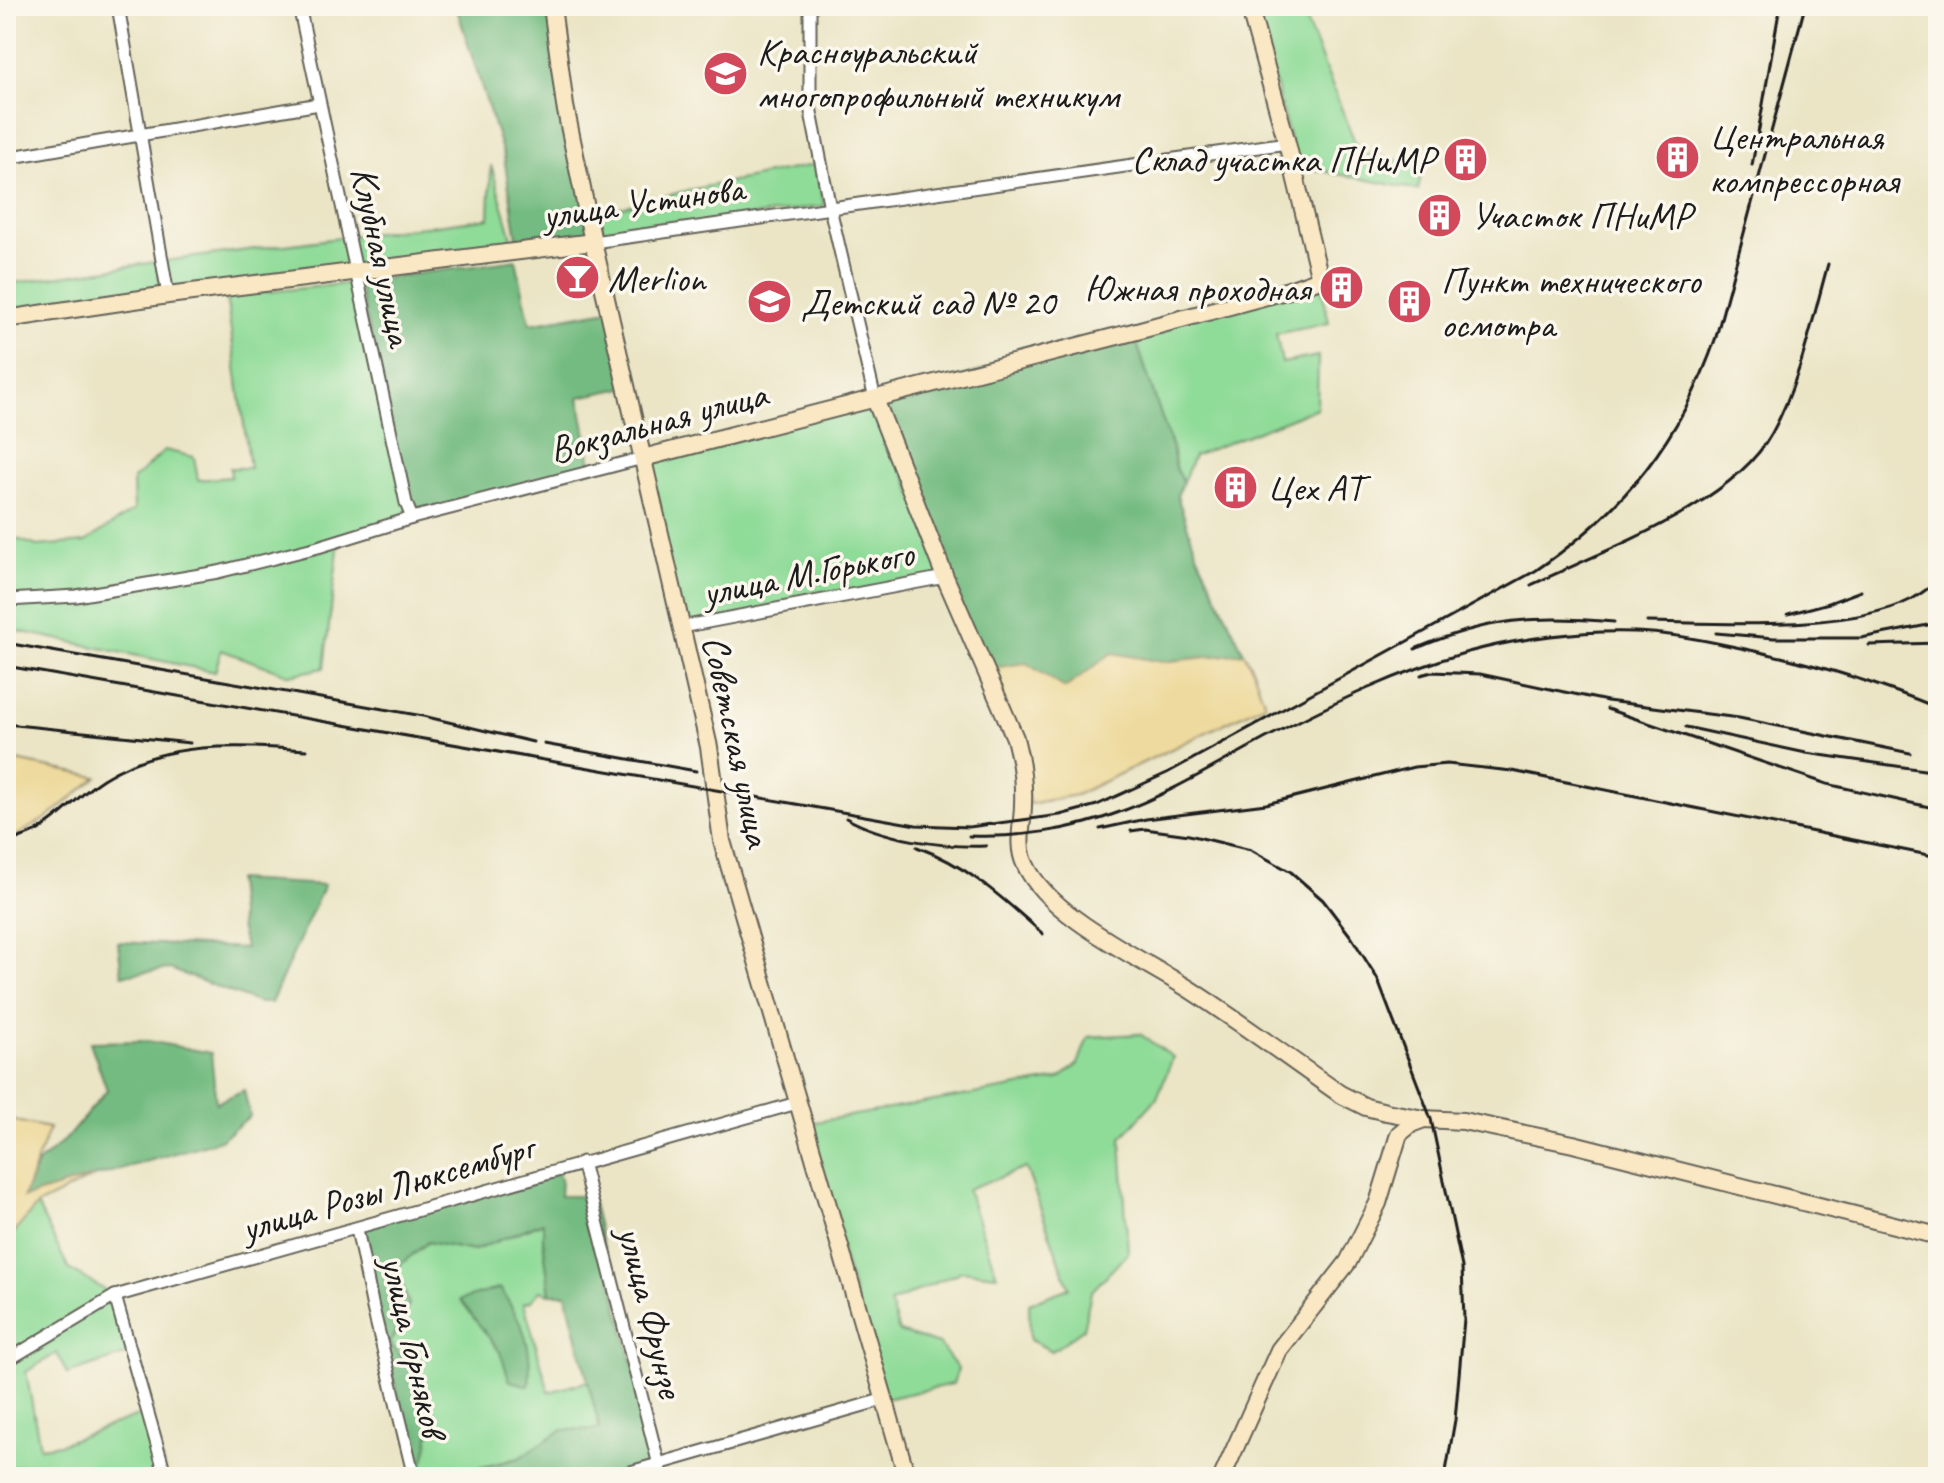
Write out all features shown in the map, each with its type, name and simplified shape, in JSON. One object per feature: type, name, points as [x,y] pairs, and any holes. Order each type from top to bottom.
[{"type":"street","points":[[118,6],[168,295]]},
{"type":"street","name":"Клубная улица","points":[[299,6],[354,272],[412,518]]},
{"type":"street","name":"Советская улица","points":[[552,6],[565,106],[593,242],[709,747],[722,841],[907,1477]]},
{"type":"street","points":[[810,6],[810,107],[830,208],[875,399],[945,577],[1015,738],[1022,764],[1020,844],[1027,869],[1037,883],[1085,926],[1191,990],[1340,1094],[1366,1107],[1424,1119],[1463,1121],[1573,1144],[1938,1236]]},
{"type":"street","points":[[1249,6],[1287,143]]},
{"type":"street","points":[[6,158],[319,104]]},
{"type":"street","name":"улица Устинова","points":[[6,319],[168,295],[593,242],[1287,143]]},
{"type":"street","name":"Вокзальная улица","points":[[8,600],[76,596],[218,572],[318,547],[412,518],[1246,302],[1320,279],[1287,143]]},
{"type":"street","name":"улица М.Горького","points":[[681,627],[945,577]]},
{"type":"street","points":[[6,584],[8,600]]},
{"type":"street","name":"улица Розы Люксембург","points":[[6,1361],[115,1296],[797,1103]]},
{"type":"street","points":[[1222,1477],[1279,1350],[1348,1262],[1378,1203],[1399,1134],[1411,1124],[1424,1119]]},
{"type":"street","name":"улица Фрунзе","points":[[582,1162],[660,1471]]},
{"type":"street","name":"улица Горняков","points":[[357,1229],[414,1477]]},
{"type":"street","points":[[115,1296],[166,1477]]},
{"type":"street","points":[[613,1477],[660,1471],[885,1399]]},
{"type":"green space","points":[[456,6],[552,6],[593,242],[522,246],[517,238],[504,157]]},
{"type":"green space","points":[[1254,6],[1300,6],[1359,152],[1423,166],[1418,190],[1297,166]]},
{"type":"green space","points":[[817,164],[824,206],[605,237],[598,213],[685,191]]},
{"type":"green space","points":[[491,165],[512,246],[169,290],[164,261],[489,218]]},
{"type":"green space","points":[[516,260],[530,324],[609,310],[624,388],[579,397],[592,469],[412,518],[358,282]]},
{"type":"green space","points":[[156,262],[161,289],[6,314],[6,284]]},
{"type":"green space","points":[[1320,279],[1329,323],[1276,334],[1282,363],[1318,356],[1317,408],[1194,456],[1183,482],[1176,470],[1172,448],[1133,332]]},
{"type":"green space","points":[[353,283],[412,518],[339,541],[324,668],[290,675],[221,650],[215,672],[13,630],[6,584],[6,535],[37,546],[85,542],[134,510],[133,480],[165,450],[194,457],[198,480],[231,477],[230,468],[250,468],[226,296]]},
{"type":"green space","points":[[1133,332],[1172,448],[1176,470],[1183,482],[1177,496],[1198,556],[1244,653],[1162,662],[1112,653],[1065,689],[1026,663],[986,669],[875,399]]},
{"type":"green space","points":[[875,399],[945,577],[681,627],[643,458]]},
{"type":"green space","points":[[236,880],[324,885],[271,1003],[259,1003],[170,969],[122,975],[118,942],[245,948]]},
{"type":"green space","points":[[1140,1034],[1173,1057],[1157,1098],[1121,1138],[1128,1253],[1091,1292],[1083,1329],[1052,1351],[1030,1340],[1029,1303],[1069,1288],[1026,1168],[967,1189],[997,1275],[962,1271],[890,1303],[899,1332],[939,1344],[958,1369],[953,1384],[885,1399],[804,1124],[1059,1079],[1078,1064],[1088,1037]]},
{"type":"green space","points":[[148,1041],[211,1053],[216,1103],[244,1090],[250,1116],[220,1140],[22,1198],[38,1163],[66,1139],[107,1090],[90,1042]]},
{"type":"green space","points":[[556,1170],[561,1180],[560,1196],[591,1196],[658,1465],[613,1477],[444,1477],[519,1458],[562,1430],[600,1429],[566,1294],[550,1294],[543,1222],[473,1251],[428,1242],[396,1268],[409,1305],[390,1343],[419,1378],[429,1406],[428,1443],[418,1477],[357,1229]]},
{"type":"green space","points":[[37,1205],[69,1269],[115,1296],[132,1353],[67,1374],[57,1353],[26,1372],[40,1447],[60,1444],[149,1412],[166,1477],[41,1477],[40,1464],[6,1468],[6,1242]]},
{"type":"green space","points":[[544,1222],[543,1239],[550,1294],[540,1291],[531,1301],[524,1303],[549,1392],[588,1381],[600,1430],[562,1430],[519,1458],[444,1477],[418,1477],[390,1343],[409,1305],[396,1268],[428,1242],[473,1251]]},
{"type":"green space","points":[[500,1288],[525,1334],[529,1386],[510,1381],[500,1352],[460,1300]]},
{"type":"sand","points":[[1112,653],[1162,662],[1244,653],[1265,704],[1076,795],[1029,804],[1022,764],[986,669],[1026,663],[1065,688]]},
{"type":"sand","points":[[6,759],[97,777],[51,815],[6,842]]},
{"type":"sand","points":[[6,1119],[49,1128],[23,1198],[93,1177],[37,1205],[6,1242]]},
{"type":"railway","points":[[1758,133],[1780,6]]},
{"type":"railway","points":[[6,666],[916,825],[969,827],[1060,815],[1097,805],[1167,773],[1535,571],[1596,523],[1646,470],[1685,408],[1716,337],[1805,6]]},
{"type":"railway","points":[[1752,165],[1760,123]]},
{"type":"railway","points":[[1531,585],[1664,523],[1728,482],[1753,459],[1772,433],[1790,393],[1828,264]]},
{"type":"railway","points":[[1647,622],[1746,624],[1854,617],[1885,610],[1912,599],[1938,582]]},
{"type":"railway","points":[[1788,614],[1861,591]]},
{"type":"railway","points":[[1415,649],[1466,631],[1513,621],[1561,619],[1614,622]]},
{"type":"railway","points":[[1716,633],[1774,638],[1861,638],[1938,623]]},
{"type":"railway","points":[[969,836],[1044,832],[1100,819],[1156,797],[1292,725],[1391,679],[1468,652],[1551,636],[1635,632],[1695,639],[1836,672],[1938,708]]},
{"type":"railway","points":[[6,643],[423,716],[533,742]]},
{"type":"railway","points":[[1869,645],[1938,643]]},
{"type":"railway","points":[[1421,675],[1432,672],[1480,674],[1607,701],[1739,718],[1910,753]]},
{"type":"railway","points":[[1607,709],[1827,784],[1938,809]]},
{"type":"railway","points":[[6,724],[190,743]]},
{"type":"railway","points":[[1686,727],[1806,753],[1938,772]]},
{"type":"railway","points":[[544,744],[696,771]]},
{"type":"railway","points":[[6,843],[44,827],[103,779],[151,757],[202,748],[307,750]]},
{"type":"railway","points":[[1100,829],[1146,819],[1266,804],[1414,767],[1447,764],[1512,771],[1938,857]]},
{"type":"railway","points":[[846,818],[877,832],[914,841],[986,846]]},
{"type":"railway","points":[[1131,831],[1145,829],[1189,835],[1251,850],[1291,872],[1323,900],[1377,978],[1431,1119],[1462,1267],[1464,1319],[1455,1420],[1445,1477]]},
{"type":"railway","points":[[917,847],[969,873],[1043,934]]},
{"type":"place","name":"Красноуральский многопрофильный техникум","points":[[726,73]]},
{"type":"place","name":"Центральная компрессорная","points":[[1678,158]]},
{"type":"place","name":"Склад участка ПНиМР","points":[[1466,159]]},
{"type":"place","name":"Участок ПНиМР","points":[[1440,215]]},
{"type":"place","name":"Merlion","points":[[577,278]]},
{"type":"place","name":"Южная проходная","points":[[1341,288]]},
{"type":"place","name":"Детский сад № 20","points":[[770,302]]},
{"type":"place","name":"Пункт технического осмотра","points":[[1410,302]]},
{"type":"place","name":"Цех АТ","points":[[1236,487]]}]
